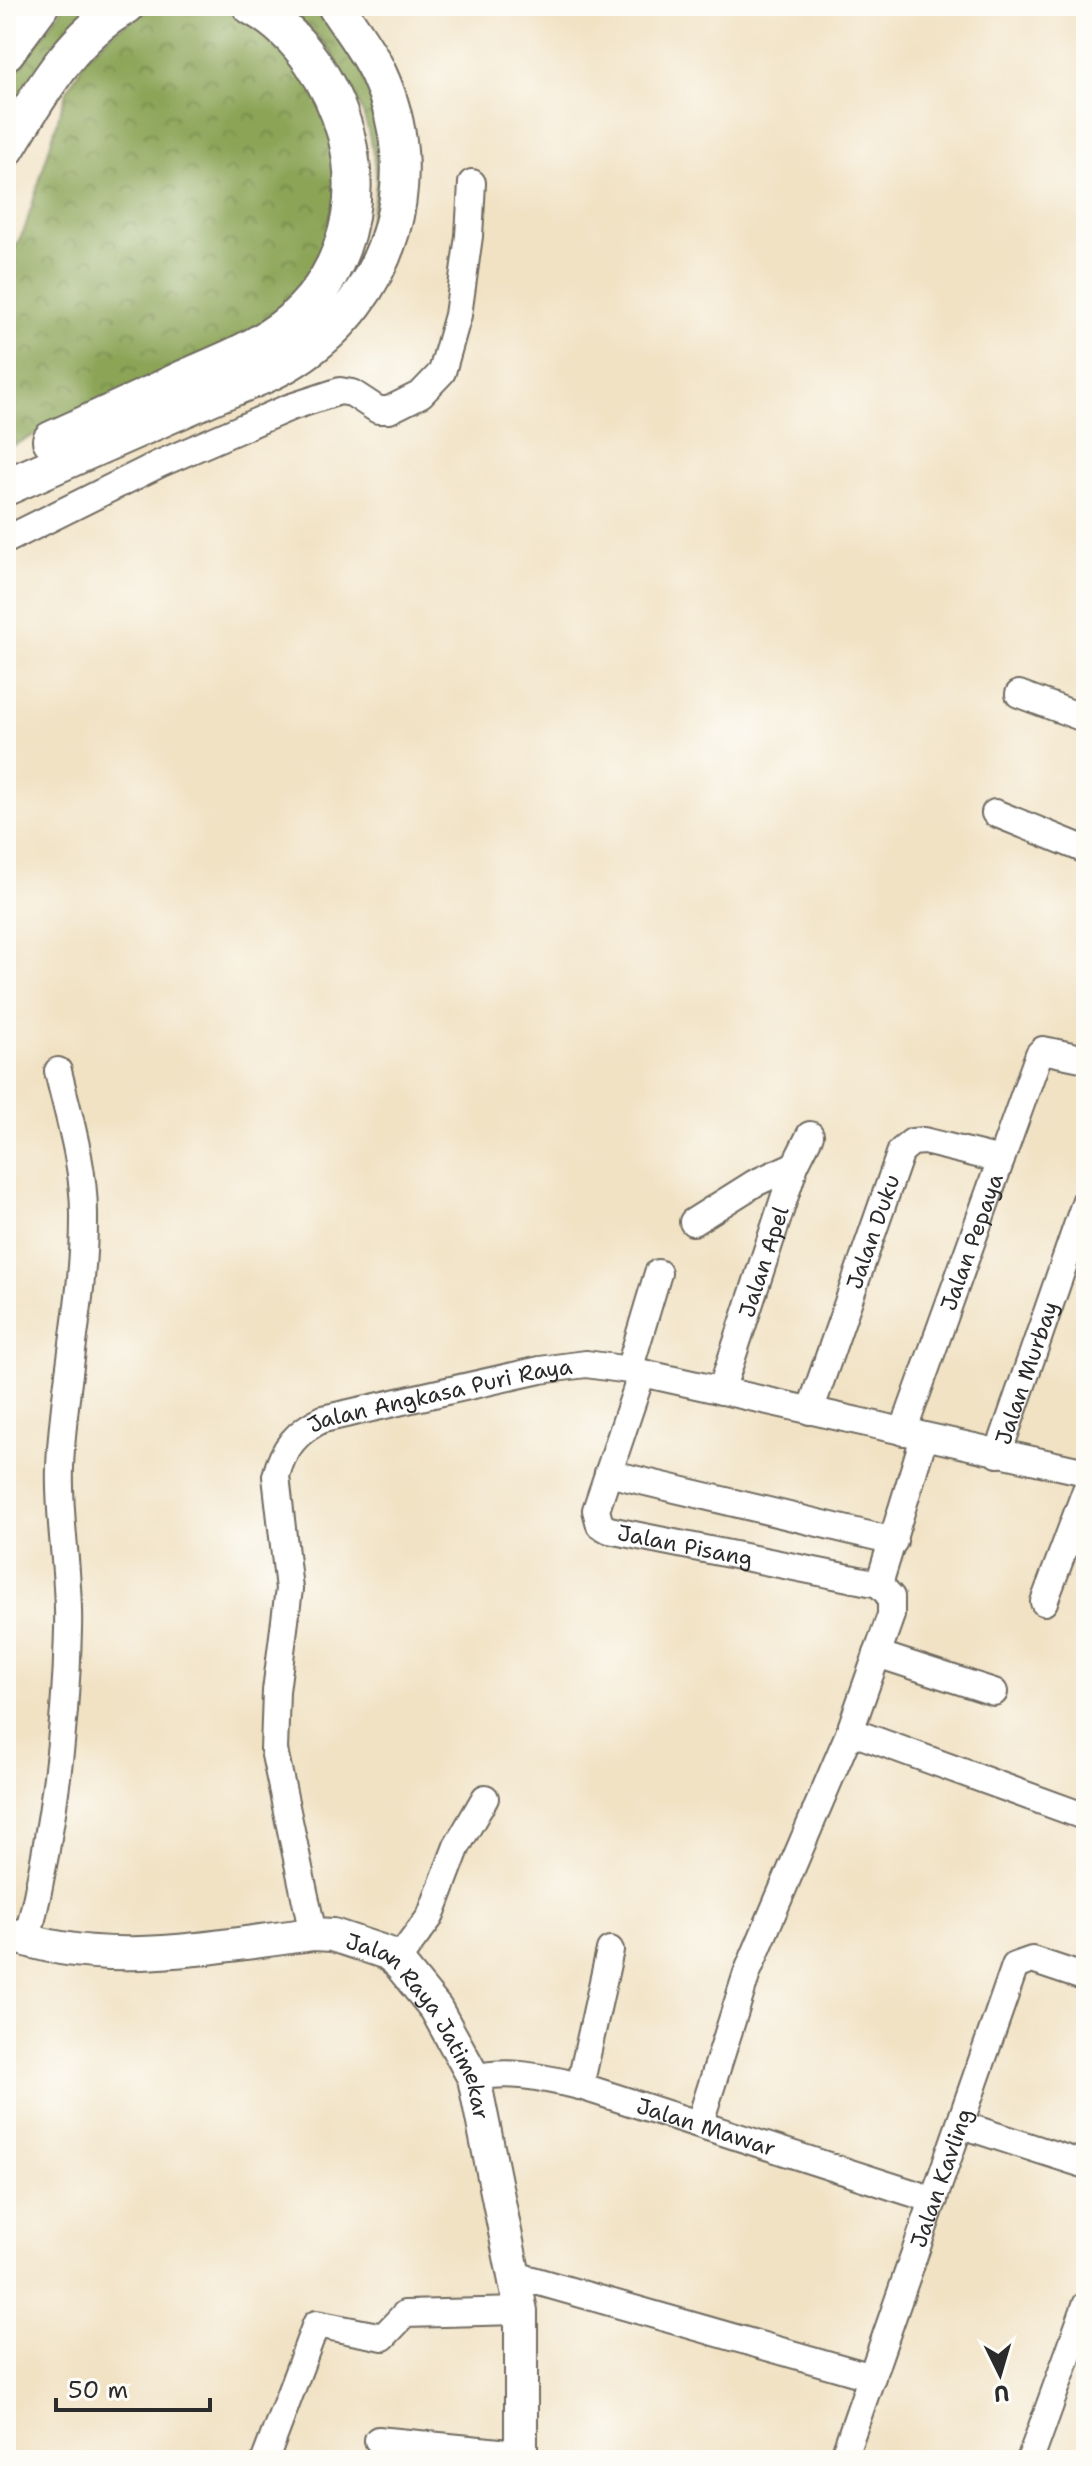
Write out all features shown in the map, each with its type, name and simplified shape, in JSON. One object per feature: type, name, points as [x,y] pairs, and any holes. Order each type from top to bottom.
[{"type":"highway","points":[[6,52],[40,6]]},
{"type":"highway","points":[[6,149],[39,96],[79,45],[126,6]]},
{"type":"highway","points":[[6,461],[270,337],[306,307],[334,268],[346,240],[354,194],[343,125],[323,80],[308,57],[272,19],[251,6]]},
{"type":"highway","points":[[6,487],[291,361],[344,317],[378,272],[393,229],[399,185],[398,139],[377,71],[336,6]]},
{"type":"main road","name":"Jalan Raya Jatimekar","points":[[16,1937],[58,1950],[148,1953],[313,1934],[333,1935],[387,1953],[397,1961],[436,2009],[474,2078],[521,2311],[522,2457]]},
{"type":"street","points":[[6,540],[159,464],[288,408],[340,391],[352,393],[378,410],[389,410],[421,394],[442,372],[458,315],[469,236],[472,183]]},
{"type":"street","points":[[1019,694],[1086,719]]},
{"type":"street","points":[[995,813],[1086,850]]},
{"type":"street","name":"Jalan Pepaya","points":[[879,1584],[894,1541],[914,1434],[1001,1160],[1039,1054],[1043,1050],[1055,1050],[1085,1055]]},
{"type":"street","points":[[16,1937],[48,1839],[66,1689],[68,1584],[60,1477],[62,1421],[83,1258],[81,1169],[58,1071]]},
{"type":"street","name":"Jalan Apel","points":[[721,1391],[795,1165],[810,1135]]},
{"type":"street","name":"Jalan Duku","points":[[810,1411],[901,1151],[912,1142],[924,1141],[1001,1160]]},
{"type":"street","points":[[693,1222],[755,1183],[795,1165]]},
{"type":"street","name":"Jalan Murbay","points":[[998,1454],[1086,1200]]},
{"type":"street","name":"Jalan Pisang","points":[[658,1273],[636,1371],[596,1510],[600,1525],[609,1530],[879,1584]]},
{"type":"street","name":"Jalan Angkasa Puri Raya","points":[[313,1934],[274,1750],[276,1691],[289,1589],[278,1497],[280,1459],[304,1427],[323,1419],[540,1370],[586,1364],[636,1371],[1086,1472]]},
{"type":"street","points":[[608,1473],[894,1541]]},
{"type":"street","points":[[1044,1602],[1086,1490]]},
{"type":"street","points":[[700,2122],[747,1973],[850,1731],[891,1615],[891,1597],[879,1584]]},
{"type":"street","points":[[877,1654],[994,1692]]},
{"type":"street","points":[[850,1731],[1086,1817]]},
{"type":"street","points":[[397,1961],[430,1917],[457,1846],[485,1798]]},
{"type":"street","points":[[580,2086],[610,1950]]},
{"type":"street","name":"Jalan Kavling","points":[[840,2460],[962,2125],[1015,1966],[1032,1960],[1086,1978]]},
{"type":"street","name":"Jalan Mawar","points":[[474,2078],[496,2073],[530,2075],[580,2086],[700,2122],[934,2200]]},
{"type":"street","points":[[962,2125],[1086,2165]]},
{"type":"street","points":[[515,2275],[872,2377]]},
{"type":"street","points":[[1030,2460],[1086,2305]]},
{"type":"street","points":[[265,2460],[316,2324],[383,2337],[405,2314],[521,2311]]},
{"type":"street","points":[[378,2440],[522,2457]]},
{"type":"green space","points":[[64,6],[111,6],[19,100],[6,92],[6,87]]},
{"type":"green space","points":[[170,6],[235,9],[290,41],[347,151],[320,278],[248,334],[6,449],[6,266],[25,228],[66,93],[88,55],[116,30],[151,9]]},
{"type":"green space","points":[[278,6],[317,6],[356,55],[388,144],[381,231],[335,308],[296,340],[321,313],[350,273],[370,218],[376,174],[366,125],[347,78],[317,36],[299,19]]}]
